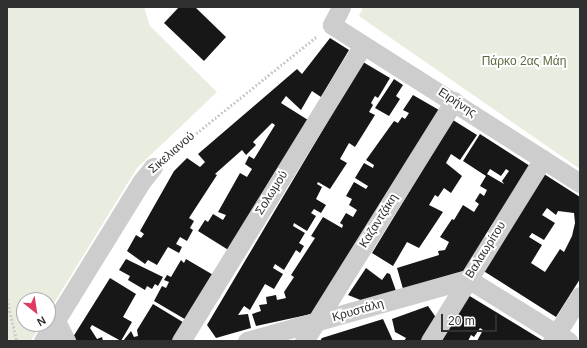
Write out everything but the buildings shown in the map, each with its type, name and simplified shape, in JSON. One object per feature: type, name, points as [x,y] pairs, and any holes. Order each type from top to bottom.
[{"type":"street","points":[[332,25],[341,7]]},
{"type":"street","name":"Ειρήνης","points":[[332,25],[454,101],[580,183]]},
{"type":"street","name":"Σολωμού","points":[[181,341],[363,44]]},
{"type":"street","name":"Καζαντζάκη","points":[[304,341],[454,101]]},
{"type":"street","name":"Βαλαωρίτου","points":[[430,341],[543,159]]},
{"type":"street","name":"Σικελιανού","points":[[56,317],[153,167]]},
{"type":"street","points":[[468,279],[559,338],[580,296]]},
{"type":"street","name":"Κρυστάλη","points":[[247,341],[316,323],[468,279]]},
{"type":"street","points":[[56,321],[66,341]]},
{"type":"street","name":"Σικελιανού","points":[[43,341],[48,332]]},
{"type":"path","name":"Σικελιανού","points":[[153,167],[332,25]]},
{"type":"path","points":[[7,299],[17,341]]},
{"type":"green space","points":[[7,7],[144,7],[150,26],[217,92],[137,168],[56,300],[56,292],[16,292],[16,332],[36,332],[31,341],[7,341]]},
{"type":"green space","name":"Πάρκο 2ας Μάη","points":[[363,7],[580,7],[580,169],[359,16]]}]
